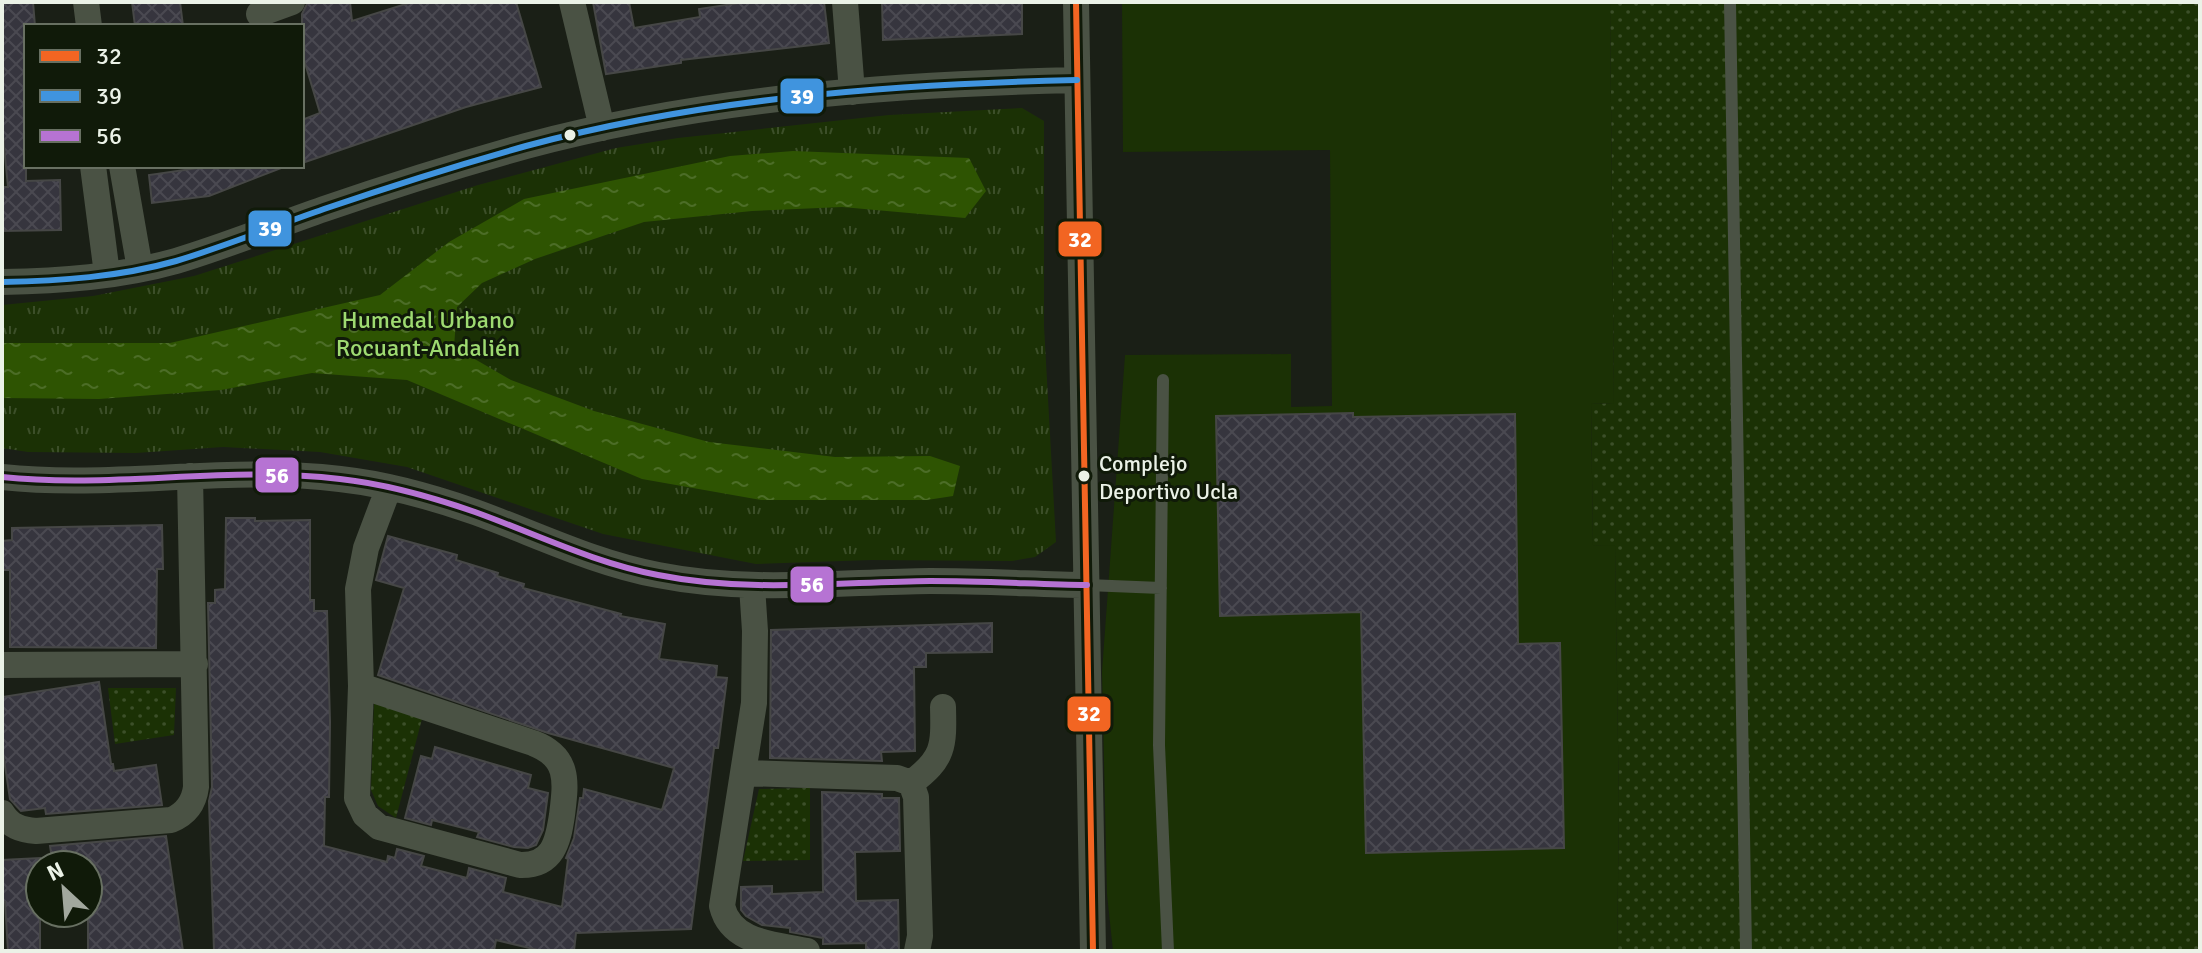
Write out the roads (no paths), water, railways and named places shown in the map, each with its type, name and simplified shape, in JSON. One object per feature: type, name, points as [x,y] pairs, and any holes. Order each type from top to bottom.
[{"type":"street","points":[[86,2],[89,24]]},
{"type":"street","points":[[259,14],[292,2]]},
{"type":"street","points":[[572,2],[602,128]]},
{"type":"street","points":[[845,2],[852,92]]},
{"type":"street","points":[[1076,2],[1093,951]]},
{"type":"street","points":[[2,282],[72,279],[140,269],[209,250],[458,165],[602,128],[710,109],[852,92],[1077,80]]},
{"type":"street","points":[[93,168],[107,274]]},
{"type":"street","points":[[122,168],[140,269]]},
{"type":"street","points":[[2,477],[69,481],[242,473],[293,474],[389,487],[477,513],[610,563],[688,581],[752,586],[932,581],[1087,585]]},
{"type":"street","points":[[2,813],[12,825],[36,831],[162,821],[179,817],[192,804],[196,787],[190,476]]},
{"type":"street","points":[[361,686],[533,743],[551,752],[562,768],[566,788],[558,841],[550,855],[536,864],[520,865],[388,830],[372,822],[360,806],[357,798],[361,686],[359,573],[389,487]]},
{"type":"street","points":[[752,586],[754,703],[723,898],[724,915],[734,930],[742,935],[807,951]]},
{"type":"street","points":[[2,665],[195,664]]},
{"type":"street","points":[[911,783],[929,770],[941,750],[943,707]]},
{"type":"street","points":[[745,773],[897,778],[911,783]]},
{"type":"street","points":[[911,783],[916,797],[920,936],[917,951]]},
{"type":"lane","points":[[1730,2],[1746,951]]},
{"type":"lane","points":[[1163,380],[1159,745],[1168,951]]},
{"type":"lane","points":[[1087,585],[1161,588]]},
{"type":"water","name":"Humedal Urbano Rocuant-Andalién","points":[[793,151],[969,158],[986,191],[965,218],[842,207],[752,211],[644,222],[535,259],[482,283],[457,307],[454,347],[511,380],[594,411],[709,442],[835,457],[930,456],[960,466],[953,496],[927,500],[761,500],[642,479],[407,380],[312,373],[221,390],[99,399],[2,398],[2,343],[170,343],[380,295],[449,242],[524,199],[730,156]]},
{"type":"place","name":"Complejo Deportivo Ucla","points":[[1084,476]]}]
